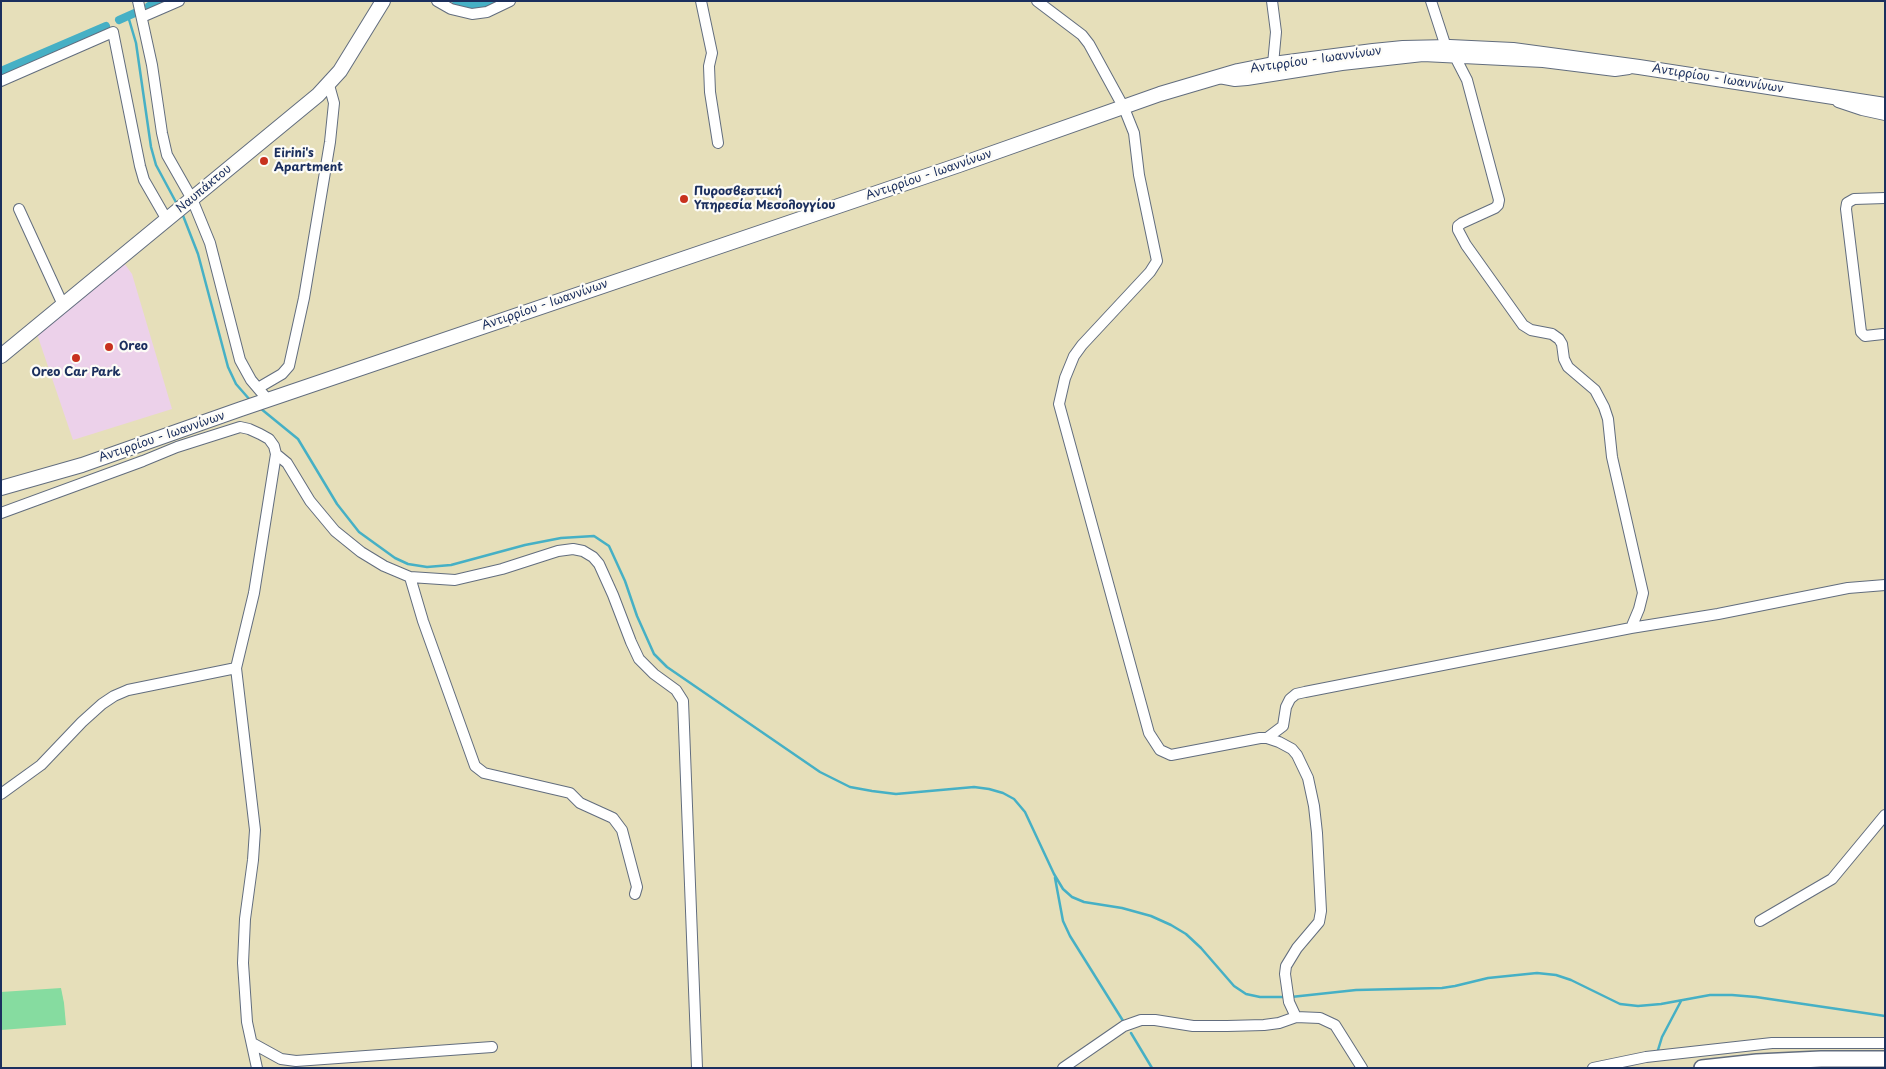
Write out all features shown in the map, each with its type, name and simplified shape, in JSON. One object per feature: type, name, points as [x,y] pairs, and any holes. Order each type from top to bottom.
[{"type":"highway","points":[[1702,1068],[1756,1062],[1812,1059],[1885,1059]]},
{"type":"main road","name":"Ναυπάκτου","points":[[1,356],[329,85],[343,66],[383,1]]},
{"type":"main road","name":"Αντιρρίου - Ιωαννίνων","points":[[1,488],[82,465],[266,400],[1124,108],[1160,94],[1215,77],[1273,64],[1373,50],[1541,52],[1885,105]]},
{"type":"street","points":[[138,1],[152,64],[164,145],[210,243],[240,360],[266,400]]},
{"type":"street","points":[[142,17],[179,1]]},
{"type":"street","points":[[437,1],[458,12],[472,14],[487,12],[510,1]]},
{"type":"street","points":[[701,1],[712,53],[710,92],[718,143]]},
{"type":"street","points":[[1037,1],[1076,31],[1089,44],[1124,108],[1134,134],[1139,175],[1157,261],[1145,278],[1074,356],[1065,378],[1059,404],[1147,726],[1160,750],[1167,754],[1175,755],[1231,742],[1267,738],[1282,728],[1288,702],[1296,694],[1631,628],[1718,614],[1848,588],[1885,585]]},
{"type":"street","points":[[1272,1],[1276,32],[1273,64]]},
{"type":"street","points":[[1431,1],[1451,51],[1468,80],[1499,200],[1495,208],[1462,223],[1458,226],[1458,230],[1466,245],[1524,326],[1531,330],[1552,334],[1559,338],[1568,367],[1595,390],[1604,407],[1608,419],[1612,456],[1642,590],[1642,603],[1631,628]]},
{"type":"street","points":[[1,81],[113,32],[144,180],[171,217]]},
{"type":"street","points":[[1215,77],[1241,81],[1451,51]]},
{"type":"street","points":[[258,388],[282,374],[289,366],[304,298],[330,142],[334,103],[329,85]]},
{"type":"street","points":[[1821,95],[1848,106],[1885,115]]},
{"type":"street","points":[[1883,334],[1865,336],[1861,332],[1846,209],[1847,203],[1854,199],[1885,198]]},
{"type":"street","points":[[19,210],[63,305]]},
{"type":"street","points":[[237,410],[240,427]]},
{"type":"street","points":[[1,512],[143,461],[176,447],[240,427],[250,429],[273,444],[276,454],[254,593],[236,668],[255,830],[245,920],[243,963],[245,1005],[257,1068]]},
{"type":"street","points":[[276,454],[287,463],[310,501],[335,531],[361,552],[384,566],[410,577],[455,580],[502,569],[558,551],[573,549],[583,551],[593,557],[605,577],[639,659],[650,671],[676,690],[682,698],[697,1068]]},
{"type":"street","points":[[410,577],[475,766],[484,773],[570,793],[580,803],[613,818],[622,830],[637,887],[635,894]]},
{"type":"street","points":[[1,794],[40,765],[82,722],[114,696],[128,690],[236,668]]},
{"type":"street","points":[[1267,738],[1292,749],[1301,761],[1310,782],[1317,833],[1321,885],[1320,918],[1297,948],[1286,966],[1285,974],[1289,1002],[1296,1016]]},
{"type":"street","points":[[1760,921],[1832,879],[1885,815]]},
{"type":"street","points":[[1063,1068],[1124,1026],[1141,1020],[1155,1020],[1193,1026],[1264,1025],[1296,1016],[1320,1018],[1335,1026],[1362,1068]]},
{"type":"street","points":[[252,1043],[281,1058],[296,1061],[492,1047]]},
{"type":"street","points":[[1593,1068],[1646,1057],[1772,1043],[1885,1043]]},
{"type":"shaded area","points":[[124,263],[132,274],[172,409],[73,440],[37,334]]},
{"type":"green space","points":[[61,988],[66,1025],[1,1030],[1,992]]},
{"type":"waterway","points":[[149,6],[161,1]]},
{"type":"waterway","points":[[456,1],[477,5],[496,1]]},
{"type":"waterway","points":[[119,20],[137,12]]},
{"type":"waterway","points":[[128,16],[136,43],[151,147],[156,165],[178,206]]},
{"type":"waterway","points":[[1,71],[106,26]]},
{"type":"waterway","points":[[182,213],[198,254],[228,367],[236,384],[250,400]]},
{"type":"waterway","points":[[260,408],[298,439],[337,504],[359,532],[395,558],[408,564],[427,567],[451,565],[525,545],[561,538],[594,536],[609,546],[654,654],[667,667],[820,772],[850,787],[896,794],[974,787],[1003,793],[1014,799],[1025,812],[1054,874],[1063,889],[1072,897],[1084,902],[1122,908],[1151,916],[1171,925],[1186,934],[1201,948],[1234,986],[1246,994],[1260,997],[1285,997]]},
{"type":"waterway","points":[[1055,878],[1063,921],[1070,936],[1125,1024]]},
{"type":"waterway","points":[[1291,997],[1356,990],[1442,988],[1488,978],[1537,973],[1556,975],[1571,980],[1620,1004],[1638,1006],[1710,995],[1732,995],[1885,1016]]},
{"type":"waterway","points":[[1658,1050],[1662,1037],[1681,1001]]},
{"type":"waterway","points":[[1131,1033],[1152,1068]]},
{"type":"place","name":"Eirini's Apartment","points":[[264,161]]},
{"type":"place","name":"Πυροσβεστική Υπηρεσία Μεσολογγίου","points":[[684,199]]},
{"type":"place","name":"Oreo","points":[[109,347]]},
{"type":"place","name":"Oreo Car Park","points":[[76,358]]}]
